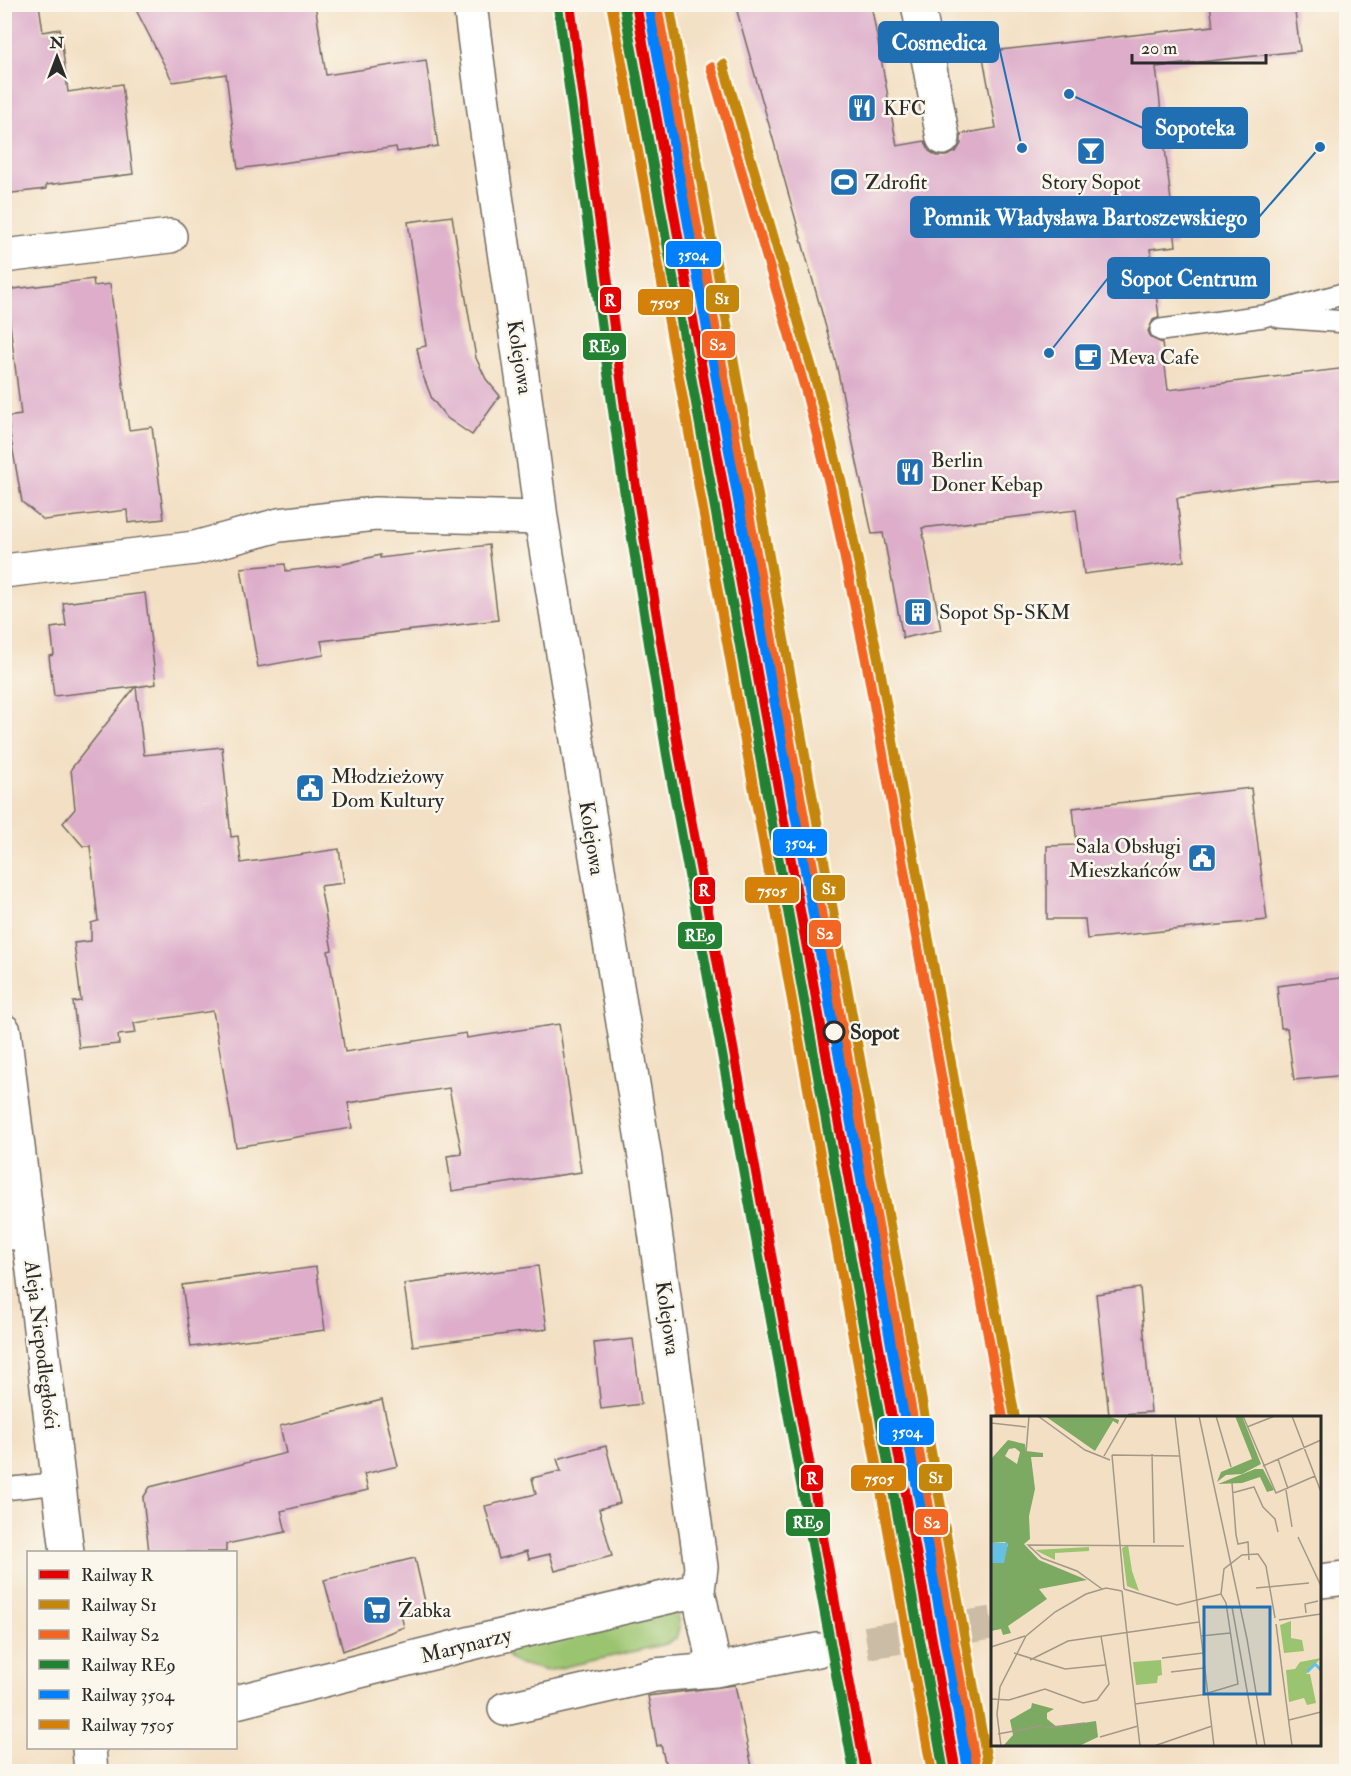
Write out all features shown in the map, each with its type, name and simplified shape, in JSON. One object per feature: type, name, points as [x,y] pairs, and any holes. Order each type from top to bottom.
[{"type":"street","name":"Kolejowa","points":[[470,4],[492,181],[526,390],[541,518],[646,1169],[701,1567],[698,1590],[715,1670]]},
{"type":"street","points":[[918,4],[943,138]]},
{"type":"street","points":[[4,255],[170,236]]},
{"type":"street","points":[[4,571],[195,548],[279,525],[375,514],[541,518]]},
{"type":"street","name":"Aleja Niepodległości","points":[[4,1031],[16,1232],[60,1483],[67,1551]]},
{"type":"street","points":[[1321,1581],[1347,1578]]},
{"type":"street","name":"Marynarzy","points":[[237,1702],[698,1590]]},
{"type":"street","points":[[505,1709],[655,1675],[715,1670],[818,1650]]},
{"type":"street","points":[[89,1749],[92,1772]]},
{"type":"lane","points":[[1161,330],[1264,316],[1347,293]]},
{"type":"lane","points":[[1264,316],[1347,322]]},
{"type":"lane","points":[[4,1489],[60,1483]]},
{"type":"green space","points":[[675,1612],[679,1628],[676,1638],[666,1644],[547,1671],[516,1663],[508,1657],[505,1647]]},
{"type":"building","points":[[4,4],[39,4],[43,32],[60,29],[68,92],[122,84],[133,174],[46,185],[46,189],[4,194]]},
{"type":"building","points":[[133,4],[315,4],[326,75],[426,60],[438,146],[397,152],[396,147],[238,169],[226,74],[173,82]]},
{"type":"building","points":[[735,4],[871,4],[897,146],[925,141],[929,151],[937,156],[946,156],[956,152],[961,144],[961,134],[996,128],[982,52],[1213,26],[1210,4],[1294,4],[1300,51],[1156,67],[1176,246],[1150,249],[1159,317],[1153,320],[1148,331],[1151,338],[1162,343],[1168,390],[1347,368],[1347,479],[1266,485],[1177,498],[1184,561],[1084,574],[1076,510],[922,528],[941,630],[903,638],[883,533],[872,534],[836,363]]},
{"type":"building","points":[[452,216],[476,358],[486,379],[500,396],[472,435],[447,418],[432,399],[422,373],[417,348],[426,346],[408,222]]},
{"type":"building","points":[[93,279],[94,286],[110,284],[129,430],[152,427],[164,519],[128,523],[127,510],[44,520],[22,502],[7,417],[21,415],[6,290]]},
{"type":"building","points":[[489,545],[498,620],[321,641],[324,655],[258,667],[241,568],[285,564],[286,571],[340,565],[380,555],[380,558]]},
{"type":"building","points":[[145,593],[156,684],[136,687],[144,755],[222,747],[231,837],[238,836],[241,863],[339,849],[344,883],[320,886],[332,950],[328,951],[345,1052],[466,1033],[467,1038],[559,1024],[581,1172],[452,1191],[447,1156],[462,1154],[449,1088],[348,1103],[352,1128],[236,1147],[213,1011],[134,1023],[136,1033],[118,1035],[119,1044],[79,1048],[73,1002],[81,1001],[74,943],[91,941],[91,923],[98,921],[90,846],[83,846],[63,823],[75,809],[71,769],[135,687],[54,696],[49,656],[54,655],[51,628],[66,626],[63,603]]},
{"type":"building","points":[[1251,788],[1267,920],[1087,939],[1085,919],[1047,919],[1047,846],[1077,845],[1073,808]]},
{"type":"building","points":[[1347,977],[1347,1075],[1294,1080],[1287,1028],[1281,1028],[1277,986]]},
{"type":"building","points":[[538,1266],[547,1329],[413,1346],[404,1284]]},
{"type":"building","points":[[316,1267],[325,1330],[191,1347],[182,1285]]},
{"type":"building","points":[[1140,1288],[1151,1412],[1109,1415],[1096,1294]]},
{"type":"building","points":[[633,1339],[641,1404],[601,1409],[594,1343]]},
{"type":"building","points":[[382,1400],[398,1466],[364,1474],[368,1490],[281,1511],[286,1532],[226,1544],[226,1551],[149,1551],[143,1498],[150,1487],[286,1453],[280,1426]]},
{"type":"building","points":[[606,1446],[620,1503],[599,1509],[612,1556],[555,1571],[550,1554],[529,1559],[527,1551],[499,1559],[485,1506],[536,1494],[532,1478],[561,1471],[557,1459]]},
{"type":"building","points":[[415,1558],[426,1606],[401,1615],[404,1627],[343,1651],[324,1580]]},
{"type":"building","points":[[735,1685],[753,1772],[681,1772],[680,1765],[666,1767],[661,1745],[657,1746],[648,1696]]},
{"type":"tunnel","points":[[818,1650],[991,1623]]},
{"type":"rail line","name":"R","points":[[570,4],[634,474],[679,753],[866,1772]]},
{"type":"rail line","name":"R","points":[[636,4],[956,1772]]},
{"type":"rail line","name":"3504","points":[[648,4],[968,1770]]},
{"type":"rail line","name":"S1","points":[[669,4],[989,1772]]},
{"type":"rail line","name":"RE9","points":[[558,6],[622,476],[667,755],[854,1772]]},
{"type":"rail line","name":"RE9","points":[[624,6],[944,1772]]},
{"type":"rail line","name":"S2","points":[[657,6],[977,1772]]},
{"type":"rail line","name":"7505","points":[[612,8],[932,1772]]},
{"type":"rail line","name":"S1","points":[[723,64],[818,389],[842,484],[878,658],[1015,1416]]},
{"type":"rail line","name":"S2","points":[[711,67],[806,392],[830,487],[866,660],[1003,1416]]},
{"type":"place","name":"Sopoteka","points":[[1069,94]]},
{"type":"place","name":"KFC","points":[[862,108]]},
{"type":"place","name":"Pomnik Władysława Bartoszewskiego","points":[[1320,147]]},
{"type":"place","name":"Cosmedica","points":[[1022,148]]},
{"type":"place","name":"Story Sopot","points":[[1091,151]]},
{"type":"place","name":"Zdrofit","points":[[844,182]]},
{"type":"place","name":"Sopot Centrum","points":[[1049,353]]},
{"type":"place","name":"Meva Cafe","points":[[1088,357]]},
{"type":"place","name":"Berlin Doner Kebap","points":[[910,472]]},
{"type":"place","name":"Sopot Sp-SKM","points":[[918,612]]},
{"type":"place","name":"Młodzieżowy Dom Kultury","points":[[310,788]]},
{"type":"place","name":"Sala Obsługi Mieszkańców","points":[[1202,858]]},
{"type":"place","name":"Sopot","points":[[834,1032]]},
{"type":"place","name":"Żabka","points":[[377,1610]]}]
